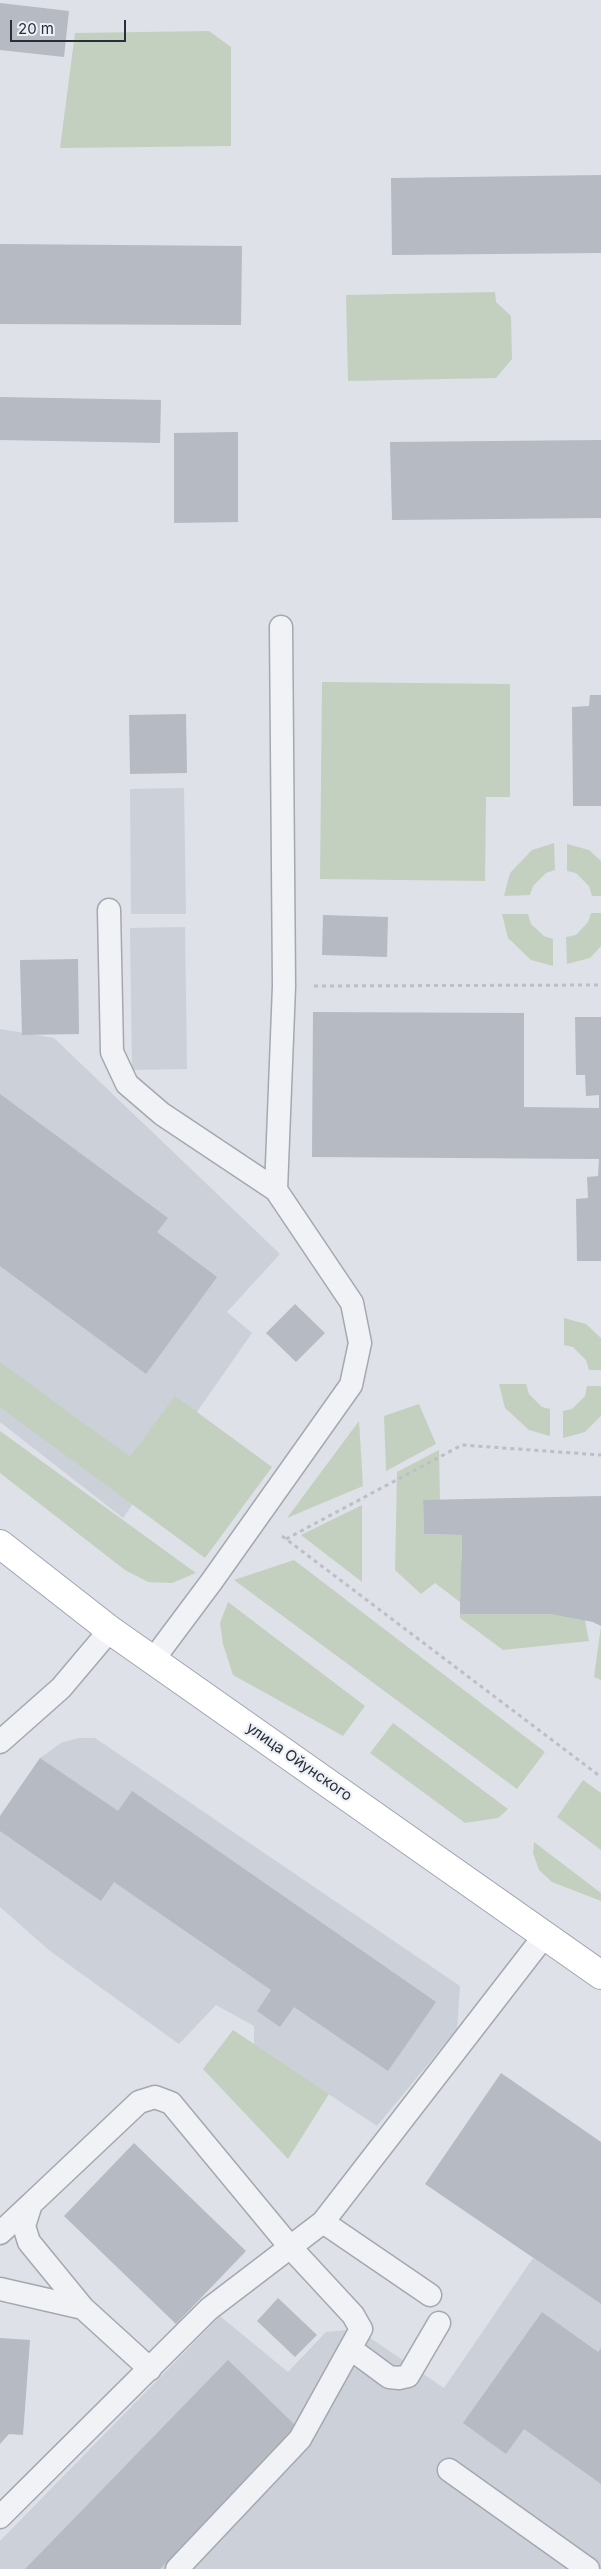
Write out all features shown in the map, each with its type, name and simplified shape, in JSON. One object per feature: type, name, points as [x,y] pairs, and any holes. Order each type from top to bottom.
[{"type":"main road","name":"улица Ойунского","points":[[0,1544],[110,1630],[601,1975]]},
{"type":"lane","points":[[276,1190],[284,986],[281,627]]},
{"type":"lane","points":[[110,910],[112,1052],[127,1084],[162,1114],[276,1190],[352,1303],[360,1343],[351,1385],[153,1660]]},
{"type":"lane","points":[[0,1742],[61,1688],[110,1630]]},
{"type":"lane","points":[[0,2517],[210,2309],[291,2248],[322,2222],[545,1935]]},
{"type":"lane","points":[[0,2233],[139,2102],[155,2097],[171,2103],[291,2248],[353,2315],[361,2329],[300,2439],[177,2569]]},
{"type":"lane","points":[[30,2204],[24,2226],[29,2242],[83,2308],[150,2369]]},
{"type":"lane","points":[[322,2222],[430,2295]]},
{"type":"lane","points":[[0,2289],[83,2308]]},
{"type":"lane","points":[[351,2349],[389,2377],[408,2376],[439,2323]]},
{"type":"lane","points":[[449,2470],[588,2569]]},
{"type":"path","points":[[284,986],[601,985]]},
{"type":"path","points":[[286,1539],[462,1446],[601,1455]]},
{"type":"path","points":[[257,1518],[601,1777]]},
{"type":"shaded area","points":[[184,788],[186,914],[131,914],[130,789]]},
{"type":"shaded area","points":[[185,927],[187,1069],[132,1070],[130,928]]},
{"type":"shaded area","points":[[0,1029],[54,1038],[280,1254],[227,1312],[252,1333],[123,1518],[0,1422]]},
{"type":"shaded area","points":[[78,1738],[95,1738],[460,1986],[457,2029],[377,2126],[254,2045],[254,2026],[216,2005],[179,2044],[50,1951],[0,1907],[0,1816],[40,1758],[61,1743]]},
{"type":"shaded area","points":[[533,2258],[601,2304],[601,2569],[0,2569],[0,2541],[220,2316],[288,2372],[326,2332],[357,2329],[444,2388]]},
{"type":"green space","points":[[209,31],[231,47],[231,146],[60,148],[75,33]]},
{"type":"green space","points":[[495,292],[496,302],[511,316],[512,359],[496,378],[348,381],[346,295]]},
{"type":"green space","points":[[322,682],[510,684],[510,797],[486,797],[485,881],[320,879]]},
{"type":"green space","points":[[554,843],[555,870],[546,873],[533,886],[530,895],[504,896],[510,873],[532,850]]},
{"type":"green space","points":[[567,844],[589,850],[601,861],[601,896],[592,896],[589,886],[576,873],[567,871]]},
{"type":"green space","points":[[591,913],[601,913],[601,946],[590,958],[567,964],[566,937],[576,935],[588,922]]},
{"type":"green space","points":[[502,914],[528,914],[531,924],[544,936],[553,939],[553,966],[531,960],[508,938]]},
{"type":"green space","points":[[564,1318],[586,1324],[601,1338],[601,1370],[589,1370],[586,1360],[573,1347],[564,1345]]},
{"type":"green space","points":[[0,1362],[130,1457],[175,1396],[272,1467],[205,1558],[0,1407]]},
{"type":"green space","points":[[499,1384],[526,1384],[529,1394],[542,1407],[550,1409],[550,1436],[529,1430],[505,1408]]},
{"type":"green space","points":[[587,1386],[601,1386],[601,1416],[585,1432],[563,1438],[563,1411],[572,1409],[585,1396]]},
{"type":"green space","points":[[419,1404],[436,1444],[386,1471],[384,1416]]},
{"type":"green space","points":[[359,1421],[363,1486],[287,1518]]},
{"type":"green space","points":[[0,1431],[196,1573],[172,1583],[148,1582],[125,1570],[0,1473]]},
{"type":"green space","points":[[439,1450],[440,1501],[423,1501],[424,1534],[462,1535],[461,1561],[581,1600],[589,1641],[503,1650],[460,1618],[460,1602],[435,1583],[421,1594],[395,1570],[397,1472]]},
{"type":"green space","points":[[362,1505],[362,1582],[301,1535]]},
{"type":"green space","points":[[294,1560],[545,1752],[517,1789],[234,1580]]},
{"type":"green space","points":[[228,1602],[365,1706],[343,1736],[233,1675],[223,1644],[220,1623]]},
{"type":"green space","points":[[601,1626],[601,1680],[594,1677]]},
{"type":"green space","points":[[393,1723],[508,1809],[498,1818],[465,1823],[370,1753]]},
{"type":"green space","points":[[583,1780],[601,1793],[601,1850],[557,1817]]},
{"type":"green space","points":[[534,1842],[601,1893],[601,1901],[552,1882],[539,1870],[533,1853]]},
{"type":"green space","points":[[233,2030],[329,2094],[288,2159],[203,2069]]},
{"type":"building","points":[[0,3],[69,11],[64,57],[0,50]]},
{"type":"building","points":[[601,175],[601,253],[392,255],[391,178]]},
{"type":"building","points":[[0,244],[242,246],[241,325],[0,324]]},
{"type":"building","points":[[0,397],[161,400],[160,443],[0,440]]},
{"type":"building","points":[[238,432],[238,522],[174,523],[174,433]]},
{"type":"building","points":[[601,440],[601,518],[392,520],[390,442]]},
{"type":"building","points":[[590,695],[601,695],[601,806],[573,806],[572,707],[589,706]]},
{"type":"building","points":[[186,714],[187,773],[130,774],[129,715]]},
{"type":"building","points":[[323,915],[388,917],[387,957],[322,955]]},
{"type":"building","points":[[78,959],[79,1034],[22,1035],[20,960]]},
{"type":"building","points":[[313,1012],[524,1013],[524,1107],[599,1108],[599,1095],[586,1096],[585,1075],[576,1075],[575,1017],[601,1017],[601,1261],[577,1261],[576,1199],[588,1198],[587,1177],[598,1176],[599,1159],[312,1157]]},
{"type":"building","points":[[0,1094],[168,1218],[157,1232],[217,1277],[146,1374],[0,1266]]},
{"type":"building","points":[[295,1304],[325,1333],[296,1362],[266,1333]]},
{"type":"building","points":[[601,1496],[601,1626],[593,1622],[551,1614],[460,1614],[462,1535],[424,1534],[423,1500]]},
{"type":"building","points":[[40,1758],[118,1811],[132,1791],[436,2002],[388,2071],[294,2007],[280,2027],[257,2011],[271,1990],[114,1882],[101,1901],[0,1831],[0,1816]]},
{"type":"building","points":[[501,2073],[601,2142],[601,2304],[425,2184]]},
{"type":"building","points":[[134,2143],[246,2251],[176,2324],[64,2216]]},
{"type":"building","points":[[278,2298],[317,2335],[295,2357],[257,2321]]},
{"type":"building","points":[[542,2312],[598,2352],[601,2348],[601,2484],[524,2429],[506,2454],[463,2423]]},
{"type":"building","points":[[0,2338],[30,2340],[23,2435],[9,2434],[0,2444]]},
{"type":"building","points":[[228,2360],[298,2428],[160,2569],[25,2569]]}]
